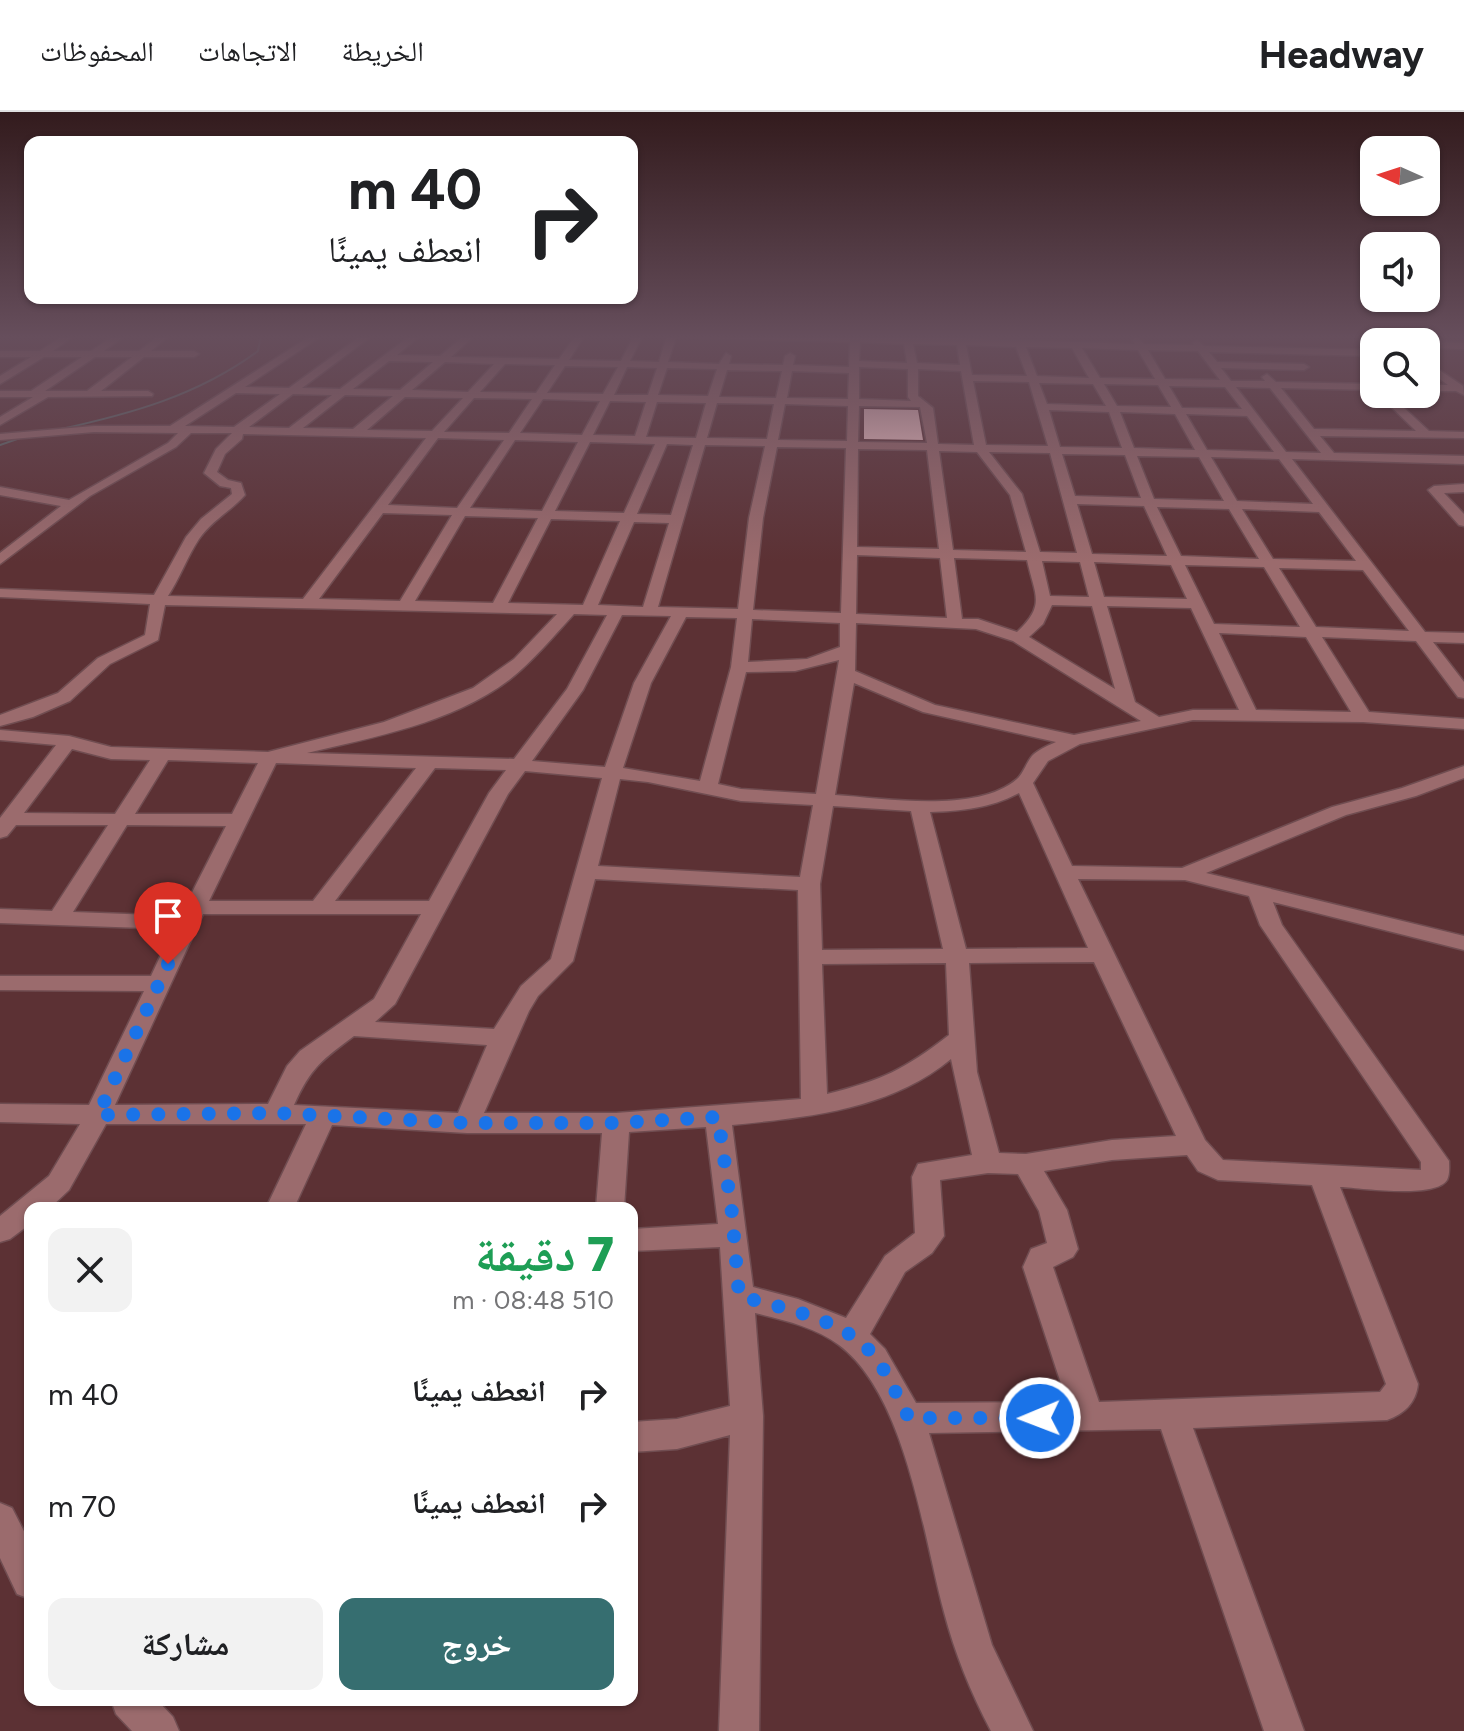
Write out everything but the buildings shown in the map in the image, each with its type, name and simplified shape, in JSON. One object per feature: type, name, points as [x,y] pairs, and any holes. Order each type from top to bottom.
[{"type":"street","points":[[172,430],[201,411]]},
{"type":"street","points":[[237,430],[263,411]]},
{"type":"street","points":[[291,432],[318,411]]},
{"type":"street","points":[[356,433],[381,411]]},
{"type":"street","points":[[308,603],[434,436],[457,411]]},
{"type":"street","points":[[405,605],[461,512],[529,411]]},
{"type":"street","points":[[499,607],[544,515],[602,411]]},
{"type":"street","points":[[639,441],[649,411]]},
{"type":"street","points":[[649,611],[709,411]]},
{"type":"street","points":[[707,789],[739,667],[756,518],[779,411]]},
{"type":"street","points":[[814,1107],[809,884],[822,801],[831,778],[847,673],[852,551],[852,411]]},
{"type":"street","points":[[928,411],[955,622]]},
{"type":"street","points":[[973,411],[981,449],[1016,494],[1024,514],[1045,607],[1038,621],[1019,638]]},
{"type":"street","points":[[1044,411],[1128,707]]},
{"type":"street","points":[[1114,411],[1149,503],[1249,714]]},
{"type":"street","points":[[1163,411],[1250,413]]},
{"type":"street","points":[[1177,411],[1363,717]]},
{"type":"street","points":[[1248,411],[1464,693]]},
{"type":"street","points":[[1293,411],[1330,456]]},
{"type":"street","points":[[1401,411],[1426,434]]},
{"type":"street","points":[[0,437],[94,429],[237,430],[1464,460]]},
{"type":"street","points":[[0,560],[70,504],[172,445],[188,430]]},
{"type":"street","points":[[0,721],[64,697],[104,661],[152,637],[158,600],[175,575],[191,540],[206,522],[239,495],[237,486],[224,483],[210,473],[220,452],[238,437],[237,430]]},
{"type":"street","points":[[1310,432],[1464,435]]},
{"type":"street","points":[[1382,434],[1406,458]]},
{"type":"street","points":[[270,757],[395,723],[478,691],[501,678],[579,610],[662,442]]},
{"type":"street","points":[[1464,488],[1434,490],[1464,522]]},
{"type":"street","points":[[0,491],[70,504]]},
{"type":"street","points":[[1069,500],[1323,508]]},
{"type":"street","points":[[380,509],[675,519]]},
{"type":"street","points":[[852,551],[1369,566]]},
{"type":"street","points":[[0,593],[158,600],[681,612],[978,624],[1019,638],[1154,721]]},
{"type":"street","points":[[1043,600],[1196,604]]},
{"type":"street","points":[[277,1113],[296,1072],[319,1049],[383,1004],[434,908],[518,765],[575,690],[617,611]]},
{"type":"street","points":[[467,1123],[502,1038],[528,992],[562,961],[588,872],[611,773],[640,690],[681,612]]},
{"type":"street","points":[[1208,628],[1464,638]]},
{"type":"street","points":[[739,667],[824,663],[848,649]]},
{"type":"street","points":[[847,673],[872,688],[924,708],[1074,740]]},
{"type":"street","points":[[0,735],[69,741],[87,749],[111,753],[518,765],[648,776],[741,795],[919,806],[960,805],[995,798],[1024,783],[1041,757],[1074,740],[1193,715],[1363,717],[1464,724]]},
{"type":"street","points":[[5,826],[69,741]]},
{"type":"street","points":[[59,917],[163,754]]},
{"type":"street","points":[[39,1202],[59,1183],[98,1115],[191,915],[270,757]]},
{"type":"street","points":[[319,908],[429,763]]},
{"type":"street","points":[[1185,874],[1339,811],[1409,792],[1464,772]]},
{"type":"street","points":[[1024,783],[1102,955],[1194,1145],[1208,1164],[1218,1170],[1322,1176],[1424,1181],[1435,1176],[1435,1161],[1271,925],[1258,892]]},
{"type":"street","points":[[919,806],[957,958],[964,1072],[988,1163]]},
{"type":"street","points":[[5,826],[123,818],[241,820]]},
{"type":"street","points":[[588,872],[809,884]]},
{"type":"street","points":[[1064,872],[1185,874],[1464,943]]},
{"type":"street","points":[[0,916],[191,915],[319,908],[434,908]]},
{"type":"street","points":[[809,957],[1102,955]]},
{"type":"street","points":[[0,983],[159,984]]},
{"type":"street","points":[[350,1028],[502,1038]]},
{"type":"street","points":[[0,1113],[277,1113],[467,1123],[616,1123],[718,1117],[814,1107],[879,1090],[920,1071],[960,1039]]},
{"type":"street","points":[[283,1202],[323,1116]]},
{"type":"street","points":[[718,1117],[734,1235],[747,1416],[739,1731]]},
{"type":"street","points":[[610,1202],[616,1123]]},
{"type":"street","points":[[852,1336],[895,1264],[926,1243],[930,1236],[928,1171],[988,1163],[1026,1164],[1112,1150],[1194,1145]]},
{"type":"street","points":[[1026,1164],[1059,1224],[1063,1249],[1041,1257],[1038,1267],[1088,1417]]},
{"type":"street","points":[[909,1418],[1088,1417],[1387,1406],[1401,1393],[1402,1384],[1322,1176]]},
{"type":"street","points":[[0,1231],[24,1214]]},
{"type":"street","points":[[638,1240],[734,1235]]},
{"type":"street","points":[[739,1296],[813,1317],[852,1336],[875,1357],[909,1418],[964,1618],[993,1699],[1013,1731]]},
{"type":"street","points":[[1172,1414],[1284,1731]]},
{"type":"street","points":[[638,1437],[677,1434],[747,1416]]},
{"type":"street","points":[[0,1520],[24,1569]]},
{"type":"street","points":[[136,1706],[159,1731]]},
{"type":"waterway","points":[[57,430],[135,411]]},
{"type":"waterway","points":[[0,445],[20,438]]},
{"type":"route","points":[[168,964],[98,1115],[277,1113],[467,1123],[616,1123],[718,1117],[727,1170],[739,1296],[813,1317],[852,1336],[875,1357],[909,1418],[1040,1418]]}]
